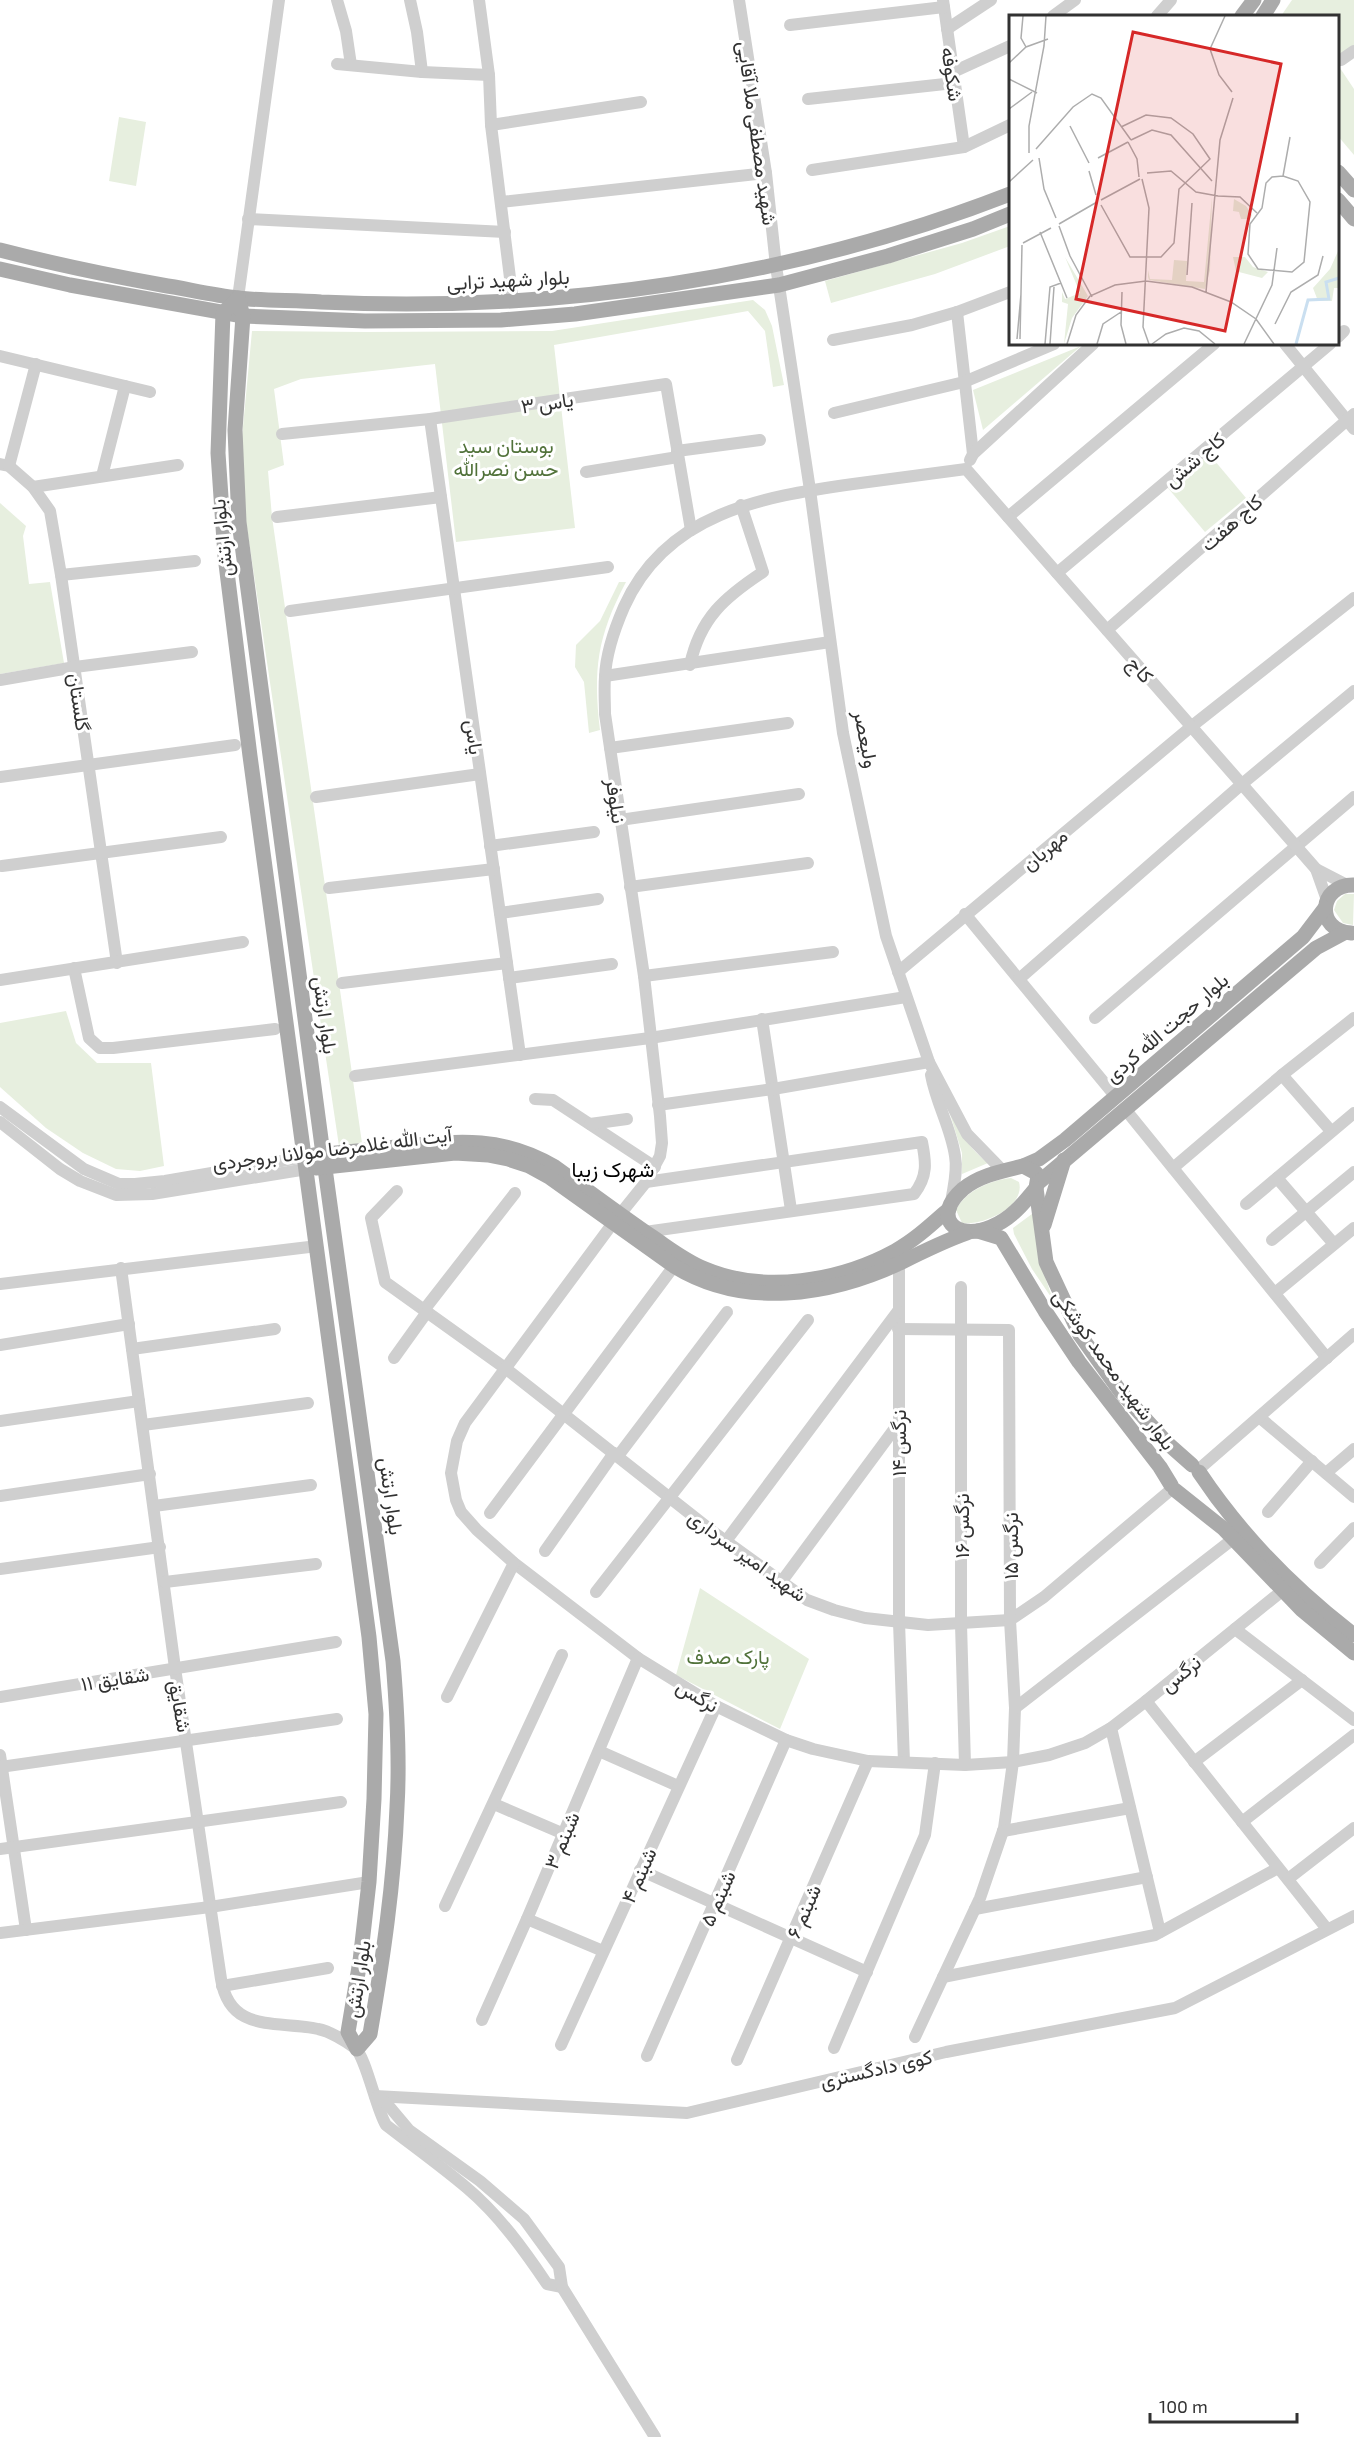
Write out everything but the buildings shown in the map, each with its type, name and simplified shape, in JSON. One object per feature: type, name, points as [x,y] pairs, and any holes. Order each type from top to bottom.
[{"type":"main road","points":[[1243,15],[1254,0]]},
{"type":"main road","points":[[1264,15],[1273,0]]},
{"type":"main road","points":[[1339,173],[1354,190]]},
{"type":"main road","name":"بلوار شهید ترابی","points":[[0,250],[82,270],[238,298],[368,304],[513,302],[573,297],[776,266],[882,239],[1009,195]]},
{"type":"main road","points":[[1339,201],[1354,219]]},
{"type":"main road","name":"بلوار شهید ترابی","points":[[0,269],[70,285],[223,313],[365,321],[501,320],[575,314],[779,285],[888,256],[973,229],[1009,215]]},
{"type":"main road","points":[[223,313],[238,298],[243,315]]},
{"type":"main road","name":"بلوار ارتش","points":[[223,313],[218,417],[221,514],[242,743],[306,1163],[369,1637],[376,1714],[369,1882],[360,1961],[348,2032],[357,2049],[370,2034],[390,1905],[398,1805],[397,1710],[391,1641],[239,522],[235,420],[243,315]]},
{"type":"main road","points":[[242,743],[267,739]]},
{"type":"main road","name":"بلوار حجت الله کردی","points":[[1037,1185],[1121,1103],[1303,937],[1334,890],[1351,885]]},
{"type":"main road","points":[[1326,904],[1326,914],[1332,926],[1351,933]]},
{"type":"main road","name":"بلوار حجت الله کردی","points":[[1023,1166],[1050,1152],[1121,1103],[1316,948],[1351,933]]},
{"type":"main road","name":"آیت الله غلامرضا مولانا بروجردی","points":[[306,1163],[455,1153],[488,1155],[529,1166],[588,1198],[674,1266],[694,1278],[713,1285],[764,1294],[815,1290],[846,1282],[897,1257],[950,1206]]},
{"type":"main road","points":[[1043,1228],[1064,1160]]},
{"type":"main road","points":[[1023,1166],[1036,1173],[1037,1185],[1005,1220],[973,1232],[954,1227],[949,1218],[950,1206],[969,1185],[1003,1171],[1023,1166]]},
{"type":"main road","name":"بلوار شهید محمد کوشکی","points":[[1037,1185],[1047,1262],[1080,1335],[1120,1391],[1166,1442],[1196,1469],[1231,1518],[1292,1584],[1354,1635]]},
{"type":"main road","name":"آیت الله غلامرضا مولانا بروجردی","points":[[617,1219],[645,1232],[678,1256],[705,1270],[768,1282],[803,1280],[831,1274],[897,1257],[973,1232]]},
{"type":"main road","name":"بلوار شهید محمد کوشکی","points":[[973,1232],[1001,1238],[1079,1362],[1160,1467],[1173,1488],[1205,1513],[1282,1591],[1330,1635],[1354,1653]]},
{"type":"main road","points":[[1183,1464],[1196,1469],[1199,1485],[1192,1492],[1183,1494],[1173,1488],[1170,1476],[1175,1467],[1183,1464]]},
{"type":"street","points":[[238,298],[279,0]]},
{"type":"street","points":[[337,0],[346,31],[351,65]]},
{"type":"street","points":[[410,0],[422,72]]},
{"type":"street","points":[[479,0],[489,75],[491,125],[513,302]]},
{"type":"street","name":"شهید مصطفی ملا آقایی","points":[[739,0],[766,173],[779,285]]},
{"type":"street","points":[[947,29],[991,0]]},
{"type":"street","points":[[1054,15],[1075,0]]},
{"type":"street","points":[[1158,15],[1171,0]]},
{"type":"street","points":[[790,25],[944,4]]},
{"type":"street","name":"شکوفه","points":[[944,4],[964,147]]},
{"type":"street","points":[[808,99],[953,78],[1009,47]]},
{"type":"street","points":[[1341,60],[1354,51]]},
{"type":"street","points":[[337,64],[422,72],[489,75]]},
{"type":"street","points":[[491,125],[641,102]]},
{"type":"street","points":[[812,170],[964,147],[1009,126]]},
{"type":"street","points":[[501,201],[766,173]]},
{"type":"street","points":[[248,219],[505,232]]},
{"type":"street","name":"ولیعصر","points":[[779,285],[843,733],[886,936],[929,1062],[967,1134],[1003,1171]]},
{"type":"street","points":[[833,340],[912,325],[957,312],[1009,293]]},
{"type":"street","points":[[957,312],[973,454]]},
{"type":"street","points":[[834,413],[964,382],[1052,345]]},
{"type":"street","points":[[810,490],[966,469],[973,454],[1092,345]]},
{"type":"street","points":[[1008,517],[1213,345]]},
{"type":"street","points":[[1286,345],[1352,421]]},
{"type":"street","name":"کاج شش","points":[[1058,573],[1329,345]]},
{"type":"street","points":[[0,356],[150,392]]},
{"type":"street","points":[[4,465],[36,364]]},
{"type":"street","name":"یاس ۳","points":[[282,434],[430,419],[666,384],[691,530]]},
{"type":"street","points":[[102,476],[125,386]]},
{"type":"street","name":"یاس","points":[[430,419],[520,1054]]},
{"type":"street","name":"کاج هفت","points":[[1107,630],[1352,421]]},
{"type":"street","points":[[586,471],[760,440]]},
{"type":"street","name":"گلستان","points":[[4,465],[33,487],[50,511],[75,667],[117,963]]},
{"type":"street","points":[[33,487],[178,465]]},
{"type":"street","name":"کاج","points":[[966,469],[1316,869],[1351,885]]},
{"type":"street","name":"نیلوفر","points":[[617,1219],[655,1167],[662,1143],[644,976],[605,714],[605,676],[613,631],[640,576],[666,549],[691,530],[741,506],[810,490]]},
{"type":"street","points":[[277,517],[441,497]]},
{"type":"street","points":[[690,664],[694,645],[702,626],[720,604],[763,572],[741,506]]},
{"type":"street","points":[[61,575],[195,561]]},
{"type":"street","points":[[290,611],[608,567]]},
{"type":"street","name":"مهربان","points":[[898,972],[1192,726],[1354,598]]},
{"type":"street","points":[[605,676],[830,642]]},
{"type":"street","points":[[0,680],[75,667],[192,652]]},
{"type":"street","points":[[1019,979],[1242,784],[1354,691]]},
{"type":"street","points":[[610,748],[788,723]]},
{"type":"street","points":[[0,777],[242,743]]},
{"type":"street","points":[[316,797],[480,774]]},
{"type":"street","points":[[620,820],[799,794]]},
{"type":"street","points":[[1095,1018],[1354,797]]},
{"type":"street","points":[[490,846],[594,832]]},
{"type":"street","points":[[2,866],[221,837]]},
{"type":"street","points":[[630,887],[808,863]]},
{"type":"street","points":[[329,888],[494,869]]},
{"type":"street","name":"کاج","points":[[1316,869],[1326,904]]},
{"type":"street","points":[[500,914],[598,899]]},
{"type":"street","points":[[965,914],[1327,1358]]},
{"type":"street","points":[[0,980],[243,942]]},
{"type":"street","points":[[644,976],[833,952]]},
{"type":"street","points":[[342,982],[507,963]]},
{"type":"street","points":[[509,978],[612,964]]},
{"type":"street","points":[[75,969],[89,1038],[100,1048],[274,1029]]},
{"type":"street","points":[[355,1076],[650,1038],[906,997]]},
{"type":"street","points":[[1173,1168],[1354,1017]]},
{"type":"street","points":[[762,1019],[791,1210]]},
{"type":"street","points":[[658,1105],[773,1089],[929,1062],[935,1096],[951,1136],[956,1158],[956,1175],[950,1206]]},
{"type":"street","points":[[1282,1075],[1331,1131]]},
{"type":"street","points":[[535,1099],[553,1100],[655,1167]]},
{"type":"street","name":"آیت الله غلامرضا مولانا بروجردی","points":[[0,1107],[84,1169],[119,1184],[135,1185],[306,1163]]},
{"type":"street","points":[[1246,1204],[1354,1113]]},
{"type":"street","points":[[590,1124],[627,1119]]},
{"type":"street","name":"آیت الله غلامرضا مولانا بروجردی","points":[[0,1122],[80,1182],[116,1195],[152,1194],[306,1163]]},
{"type":"street","points":[[645,1232],[914,1194],[920,1187],[926,1170],[922,1142],[646,1182]]},
{"type":"street","points":[[1272,1240],[1354,1172]]},
{"type":"street","points":[[1276,1178],[1334,1244]]},
{"type":"street","name":"شهید امیر سرداری","points":[[397,1191],[371,1218],[385,1282],[505,1368],[726,1541],[807,1600],[865,1618],[928,1625],[1010,1620],[1044,1597],[1173,1488]]},
{"type":"street","points":[[394,1358],[426,1311],[515,1193]]},
{"type":"street","name":"نرگس","points":[[617,1219],[465,1423],[457,1440],[451,1473],[456,1500],[461,1512],[477,1530],[514,1563],[638,1658],[716,1706],[786,1740],[813,1749],[868,1761],[965,1765],[1013,1762],[1067,1750],[1086,1743],[1111,1728],[1282,1591]]},
{"type":"street","points":[[1275,1293],[1354,1228]]},
{"type":"street","points":[[0,1284],[309,1247]]},
{"type":"street","name":"نرگس ۱۴","points":[[897,1257],[899,1622],[904,1762]]},
{"type":"street","points":[[490,1513],[674,1266]]},
{"type":"street","name":"شقایق","points":[[121,1268],[175,1668],[222,1986],[230,2005],[241,2016],[262,2023],[321,2030],[357,2049]]},
{"type":"street","name":"نرگس ۱۶","points":[[962,1287],[960,1330],[961,1624],[965,1765]]},
{"type":"street","points":[[726,1541],[898,1311]]},
{"type":"street","points":[[545,1551],[727,1312]]},
{"type":"street","points":[[596,1592],[808,1320]]},
{"type":"street","points":[[0,1345],[129,1324]]},
{"type":"street","points":[[132,1349],[275,1329]]},
{"type":"street","points":[[898,1329],[960,1330]]},
{"type":"street","name":"نرگس ۱۵","points":[[915,2037],[975,1909],[994,1861],[1004,1831],[1013,1762],[1015,1708],[1010,1620],[1009,1330],[960,1330]]},
{"type":"street","points":[[1196,1469],[1354,1334]]},
{"type":"street","points":[[0,1421],[139,1401]]},
{"type":"street","points":[[143,1425],[308,1403]]},
{"type":"street","points":[[1259,1417],[1354,1497]]},
{"type":"street","points":[[782,1581],[898,1424]]},
{"type":"street","points":[[1326,1473],[1354,1449]]},
{"type":"street","points":[[1268,1512],[1312,1461]]},
{"type":"street","points":[[0,1496],[150,1474]]},
{"type":"street","points":[[154,1506],[311,1485]]},
{"type":"street","points":[[1320,1563],[1354,1528]]},
{"type":"street","points":[[1015,1708],[1233,1539]]},
{"type":"street","points":[[0,1569],[160,1547]]},
{"type":"street","points":[[447,1697],[514,1563]]},
{"type":"street","points":[[165,1582],[316,1564]]},
{"type":"street","points":[[1235,1629],[1354,1720]]},
{"type":"street","name":"شقایق ۱۱","points":[[0,1697],[336,1642]]},
{"type":"street","points":[[445,1906],[562,1655]]},
{"type":"street","name":"شبنم ۳","points":[[482,2020],[638,1658]]},
{"type":"street","points":[[1194,1762],[1302,1680]]},
{"type":"street","points":[[1146,1701],[1327,1929]]},
{"type":"street","name":"شبنم ۴","points":[[561,2045],[716,1706]]},
{"type":"street","points":[[26,1930],[1,1763],[337,1719]]},
{"type":"street","points":[[1111,1728],[1160,1932]]},
{"type":"street","points":[[1242,1822],[1354,1735]]},
{"type":"street","name":"شبنم ۵","points":[[647,2056],[786,1740]]},
{"type":"street","points":[[599,1751],[678,1786]]},
{"type":"street","name":"شبنم ۶","points":[[737,2060],[868,1761]]},
{"type":"street","points":[[834,2048],[926,1835],[935,1763]]},
{"type":"street","points":[[0,1849],[341,1802]]},
{"type":"street","points":[[494,1804],[564,1834]]},
{"type":"street","points":[[1004,1831],[1130,1808]]},
{"type":"street","points":[[1288,1880],[1354,1828]]},
{"type":"street","points":[[943,1977],[1160,1932],[1278,1868]]},
{"type":"street","points":[[640,1870],[867,1972]]},
{"type":"street","points":[[975,1909],[1147,1877]]},
{"type":"street","points":[[0,1933],[210,1907],[369,1882]]},
{"type":"street","name":"کوی دادگستری","points":[[375,2096],[687,2114],[946,2052],[1175,2008],[1354,1916]]},
{"type":"street","points":[[527,1919],[603,1952]]},
{"type":"street","points":[[222,1986],[328,1968]]},
{"type":"street","points":[[357,2049],[375,2096],[379,2114],[386,2125],[467,2188],[494,2215],[525,2252],[547,2284],[562,2288]]},
{"type":"street","points":[[375,2096],[387,2104],[409,2130],[480,2181],[524,2219],[559,2267],[562,2288],[655,2437]]},
{"type":"green space","points":[[1292,0],[1354,0],[1354,47],[1339,56],[1339,15],[1282,15]]},
{"type":"green space","points":[[1339,66],[1354,89],[1354,155],[1339,137]]},
{"type":"green space","points":[[119,117],[146,122],[136,186],[109,181]]},
{"type":"green space","points":[[1009,226],[1009,246],[935,274],[831,303],[825,281],[962,243]]},
{"type":"green space","name":"بوستان سید حسن نصرالله","points":[[753,300],[765,310],[772,326],[784,385],[773,387],[765,331],[748,311],[554,345],[575,528],[456,542],[435,364],[301,379],[274,389],[284,465],[268,471],[272,517],[362,1143],[339,1146],[243,501],[241,448],[252,331],[552,331]]},
{"type":"green space","points":[[1081,346],[983,430],[973,390]]},
{"type":"green space","points":[[1209,454],[1246,498],[1205,532],[1168,488]]},
{"type":"green space","points":[[0,503],[26,526],[23,536],[29,584],[50,582],[64,663],[0,674]]},
{"type":"green space","points":[[619,582],[626,582],[609,620],[600,654],[597,689],[600,730],[589,733],[584,682],[575,667],[576,645],[600,621]]},
{"type":"green space","points":[[1345,894],[1354,894],[1353,925],[1343,923],[1334,910],[1337,901]]},
{"type":"green space","points":[[66,1011],[76,1043],[97,1063],[151,1063],[164,1166],[140,1171],[116,1169],[83,1153],[46,1128],[0,1087],[0,1023]]},
{"type":"green space","points":[[946,1101],[967,1142],[988,1163],[962,1174],[962,1153]]},
{"type":"green space","points":[[1011,1178],[1019,1182],[1019,1191],[1009,1207],[991,1218],[962,1223],[956,1210],[966,1197],[987,1184]]},
{"type":"green space","points":[[1036,1211],[1040,1262],[1053,1300],[1032,1269],[1014,1234],[1013,1228]]},
{"type":"green space","name":"پارک صدف","points":[[700,1588],[809,1659],[780,1729],[676,1675]]},
{"type":"district","name":"شهرک زیبا","points":[[613,1168]]}]
